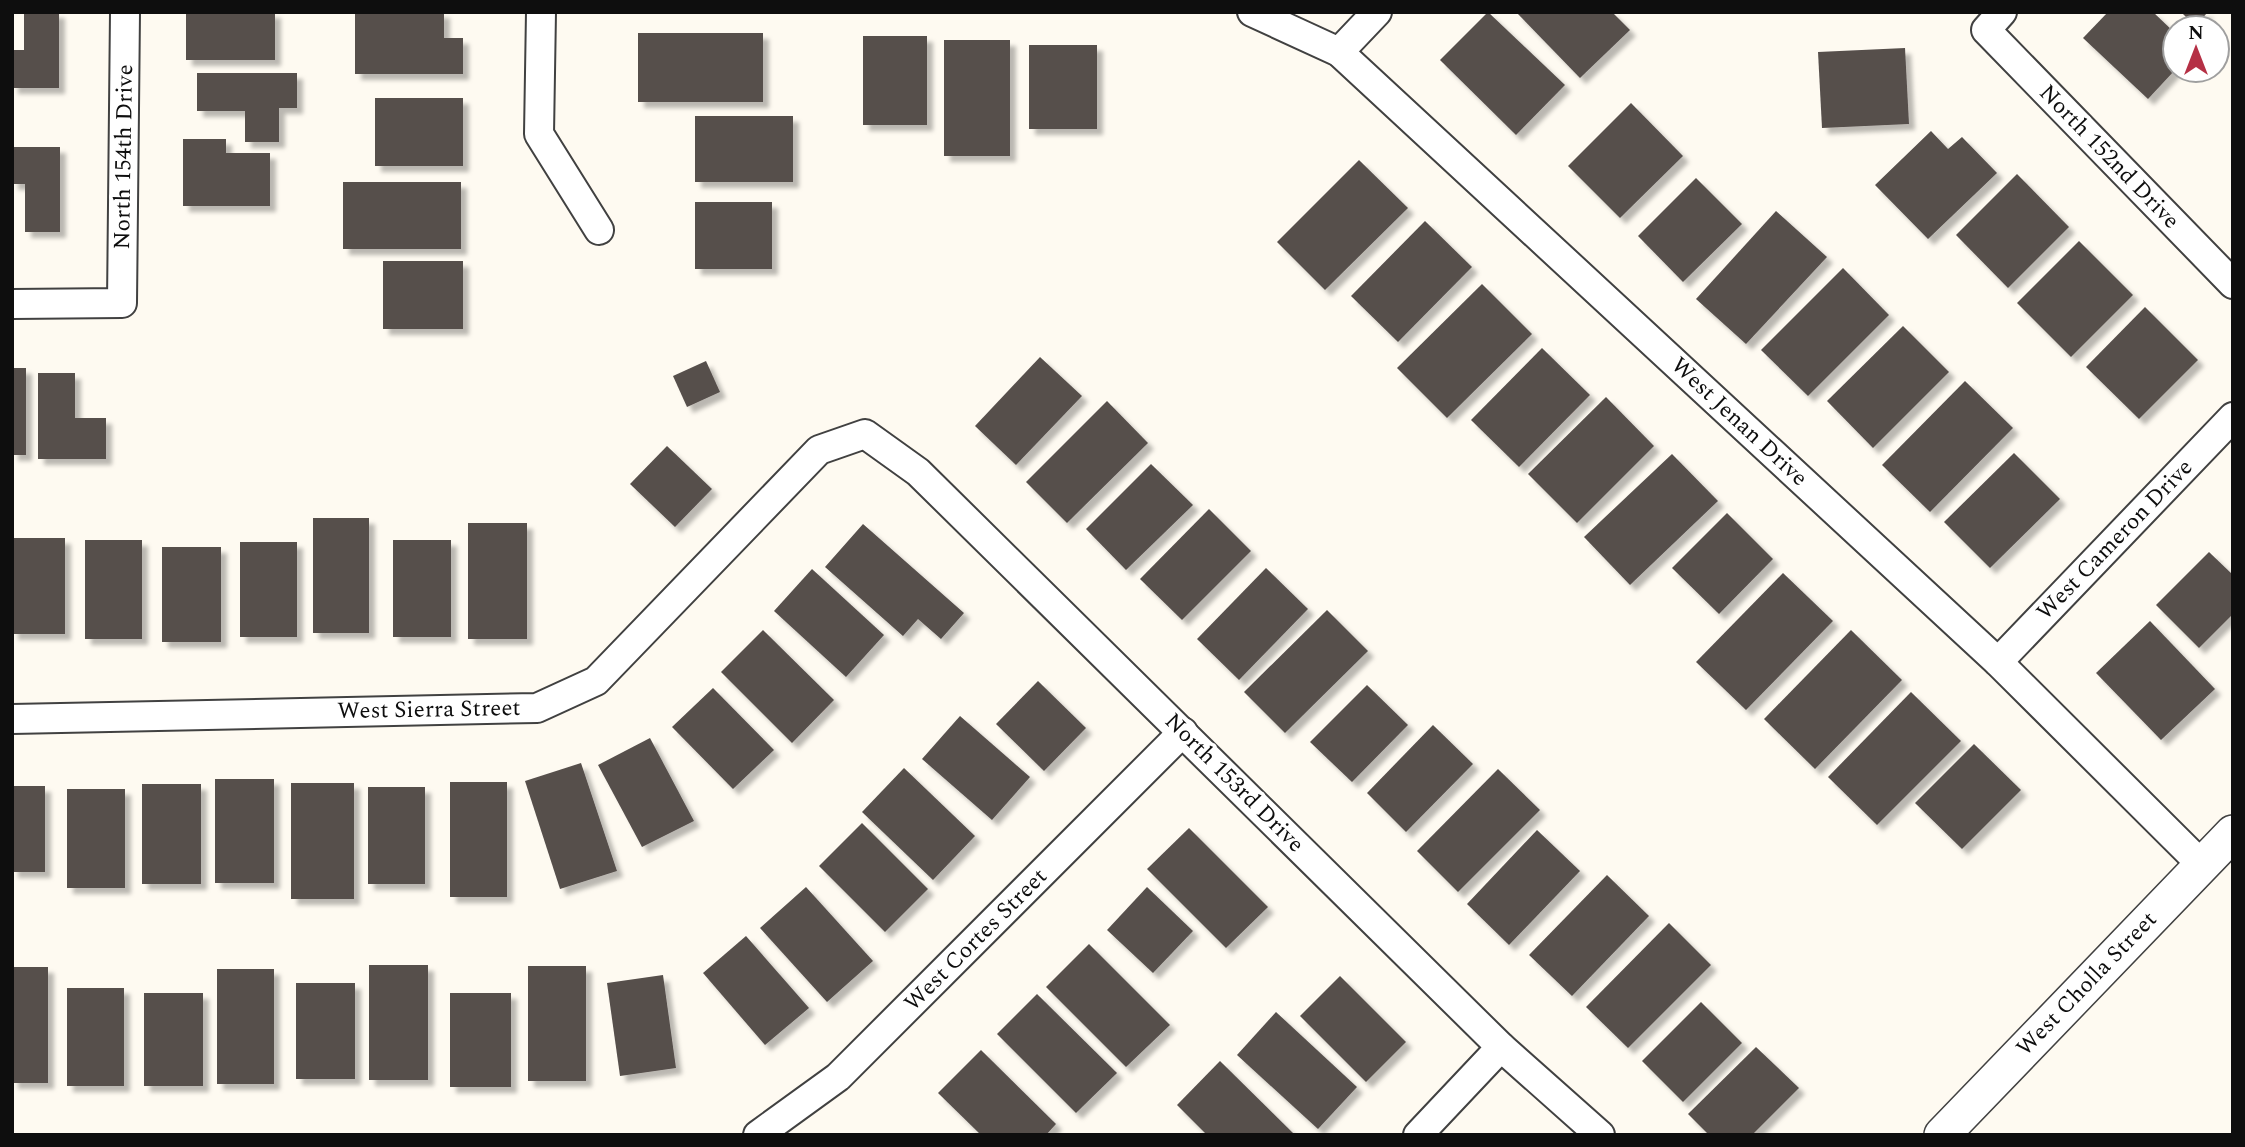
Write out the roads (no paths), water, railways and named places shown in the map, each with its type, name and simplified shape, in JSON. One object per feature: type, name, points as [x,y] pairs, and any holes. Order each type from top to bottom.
[{"type":"street","name":"North 154th Drive","points":[[12,304],[122,303],[125,12]]},
{"type":"street","points":[[541,12],[539,134],[599,230]]},
{"type":"street","name":"West Jenan Drive","points":[[1252,12],[1339,52],[1998,662],[2202,865]]},
{"type":"street","points":[[1339,52],[1377,12]]},
{"type":"street","name":"North 152nd Drive","points":[[1994,21],[2233,284]]},
{"type":"street","name":"West Cameron Drive","points":[[1998,662],[2233,417]]},
{"type":"street","name":"West Sierra Street","points":[[12,719],[537,708],[596,681],[819,450],[865,435]]},
{"type":"street","name":"North 153rd Drive","points":[[865,435],[918,472],[1501,1047],[1600,1135]]},
{"type":"street","name":"West Cortes Street","points":[[758,1135],[838,1077],[1183,732]]},
{"type":"street","name":"West Cholla Street","points":[[1942,1135],[2233,833]]},
{"type":"street","points":[[1418,1135],[1501,1047]]}]
